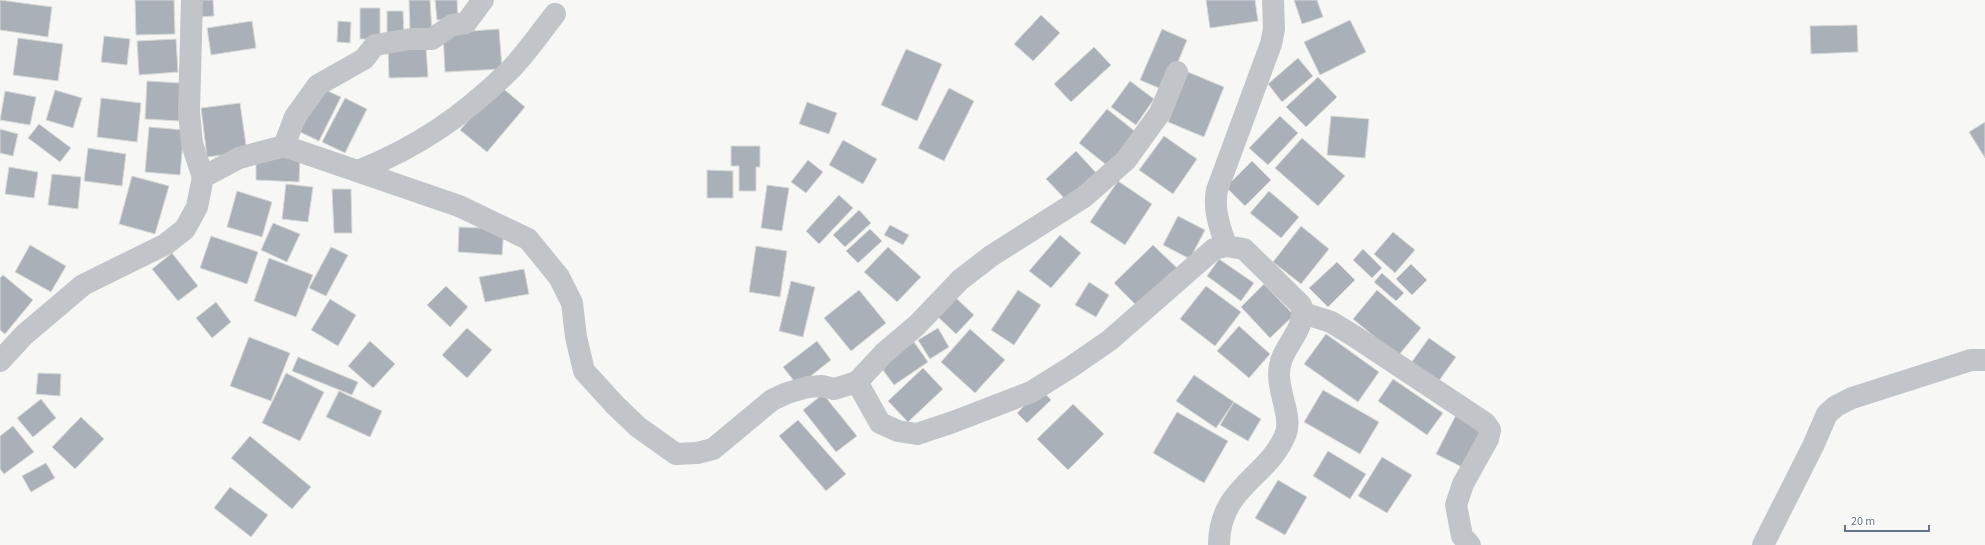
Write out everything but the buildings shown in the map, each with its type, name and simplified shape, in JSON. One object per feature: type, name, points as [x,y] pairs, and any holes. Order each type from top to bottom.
[{"type":"street","points":[[0,361],[24,335],[83,285],[166,244],[185,230],[197,207],[203,176],[192,144],[189,112],[192,0]]},
{"type":"street","points":[[284,146],[295,117],[318,85],[364,59],[375,45],[411,40],[432,40],[452,25],[466,23],[483,0]]},
{"type":"street","points":[[1226,246],[1217,216],[1215,202],[1217,190],[1271,44],[1274,29],[1272,0]]},
{"type":"street","points":[[358,171],[407,150],[452,121],[509,70],[555,14]]},
{"type":"street","points":[[203,176],[239,158],[284,146],[459,206],[528,239],[559,277],[572,303],[576,337],[584,371],[615,405],[638,427],[676,454],[697,453],[712,449],[772,400],[787,393],[808,387],[822,386],[834,389],[858,382],[884,353],[917,325],[960,280],[991,256],[1084,197],[1126,160],[1160,113],[1177,72]]},
{"type":"street","points":[[858,382],[880,423],[898,431],[917,434],[953,422],[1031,392],[1110,340],[1214,250],[1226,246],[1244,248],[1301,305],[1303,313],[1298,330],[1282,360],[1279,373],[1280,388],[1287,414],[1287,430],[1281,445],[1233,498],[1225,512],[1219,533],[1219,545]]},
{"type":"street","points":[[1303,313],[1331,322],[1485,423],[1490,430],[1488,438],[1463,484],[1456,505],[1462,536],[1470,545]]},
{"type":"street","points":[[1763,545],[1813,446],[1827,414],[1836,406],[1852,398],[1971,360],[1985,360]]}]
